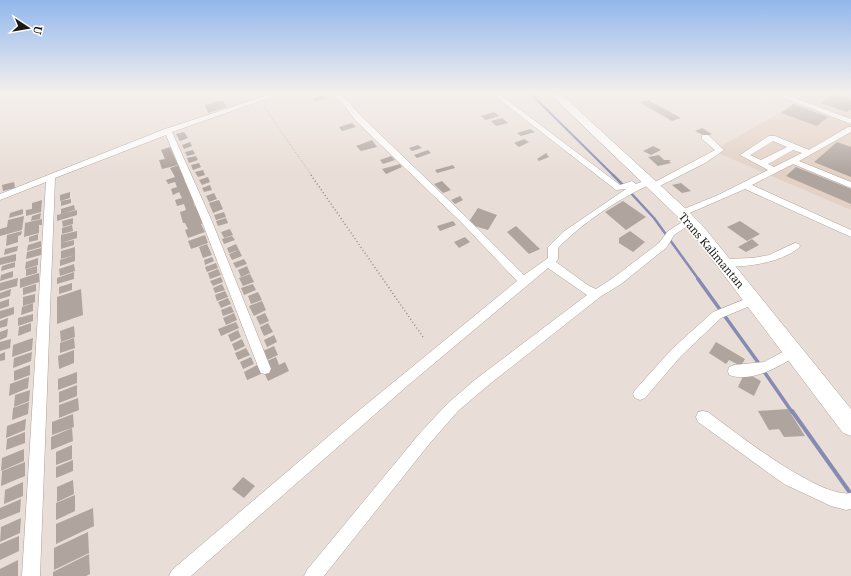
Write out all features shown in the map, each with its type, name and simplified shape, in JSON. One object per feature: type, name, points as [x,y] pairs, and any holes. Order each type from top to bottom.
[{"type":"highway","name":"Trans Kalimantan","points":[[583,120],[686,217],[725,263],[792,352],[851,426]]},
{"type":"street","points":[[0,197],[168,131],[201,120]]},
{"type":"street","points":[[360,120],[464,220],[524,282]]},
{"type":"street","points":[[529,120],[618,187],[627,189]]},
{"type":"street","points":[[313,576],[425,438],[453,407],[481,383],[596,294],[606,289],[663,245],[670,233],[686,217],[744,185],[809,153],[851,129]]},
{"type":"street","points":[[168,131],[194,180],[206,219],[265,369]]},
{"type":"street","points":[[178,576],[310,459],[437,352],[549,263],[553,259],[553,247],[566,234],[627,189],[702,161],[720,150],[705,137]]},
{"type":"street","points":[[774,170],[744,155],[772,138],[809,153]]},
{"type":"street","points":[[761,164],[794,146]]},
{"type":"street","points":[[792,161],[851,185]]},
{"type":"street","points":[[31,576],[51,176]]},
{"type":"street","points":[[744,185],[851,234]]},
{"type":"street","points":[[725,263],[772,258],[785,254],[795,246]]},
{"type":"street","points":[[549,263],[585,289],[596,294]]},
{"type":"street","points":[[640,394],[677,352],[722,313],[753,300]]},
{"type":"street","points":[[734,371],[763,368],[792,352]]},
{"type":"street","points":[[704,417],[789,479],[831,498],[849,502]]},
{"type":"path","points":[[273,120],[423,338]]},
{"type":"shaded area","points":[[767,120],[851,120],[851,210],[713,151]]},
{"type":"building","points":[[504,120],[508,123],[496,126],[491,121]]},
{"type":"building","points":[[800,120],[824,120],[817,126]]},
{"type":"building","points":[[352,123],[356,127],[342,131],[339,127]]},
{"type":"building","points":[[702,128],[712,134],[705,136],[695,131]]},
{"type":"building","points":[[530,129],[535,132],[521,136],[517,133]]},
{"type":"building","points":[[184,132],[188,138],[180,141],[176,134]]},
{"type":"building","points":[[524,139],[529,142],[519,147],[514,143]]},
{"type":"building","points":[[372,140],[377,147],[361,151],[356,146]]},
{"type":"building","points":[[190,142],[192,146],[184,149],[182,145]]},
{"type":"building","points":[[837,142],[851,147],[851,177],[814,162]]},
{"type":"building","points":[[418,145],[422,148],[412,151],[409,148]]},
{"type":"building","points":[[653,146],[661,150],[651,155],[643,151]]},
{"type":"building","points":[[170,147],[178,165],[162,169],[159,160],[165,159],[161,150]]},
{"type":"building","points":[[193,150],[195,154],[187,156],[185,152]]},
{"type":"building","points":[[428,150],[431,153],[417,158],[414,155]]},
{"type":"building","points":[[546,153],[549,157],[539,161],[537,159]]},
{"type":"building","points":[[659,155],[664,160],[671,160],[669,161],[671,163],[658,166],[648,157]]},
{"type":"building","points":[[196,156],[198,160],[189,163],[187,158]]},
{"type":"building","points":[[391,156],[395,160],[383,164],[380,160]]},
{"type":"building","points":[[199,163],[201,167],[193,170],[191,165]]},
{"type":"building","points":[[400,164],[402,167],[386,174],[382,169]]},
{"type":"building","points":[[179,165],[180,170],[183,169],[187,179],[184,180],[191,195],[194,194],[196,200],[193,201],[195,207],[198,206],[204,223],[201,224],[205,232],[188,238],[185,230],[188,229],[185,223],[183,223],[180,212],[186,210],[184,204],[177,206],[175,200],[182,198],[179,192],[173,195],[171,189],[177,187],[175,182],[168,184],[166,180],[175,177],[170,168]]},
{"type":"building","points":[[453,165],[455,168],[437,173],[435,170]]},
{"type":"building","points":[[796,167],[851,189],[851,204],[786,176]]},
{"type":"building","points":[[203,170],[205,175],[198,177],[195,172]]},
{"type":"building","points":[[208,177],[210,182],[202,185],[199,180]]},
{"type":"building","points":[[442,181],[451,190],[443,193],[434,184]]},
{"type":"building","points":[[14,182],[15,188],[3,191],[2,185]]},
{"type":"building","points":[[681,183],[691,191],[682,193],[672,185]]},
{"type":"building","points":[[210,185],[212,190],[204,192],[202,188]]},
{"type":"building","points":[[70,192],[70,198],[60,201],[60,195]]},
{"type":"building","points":[[214,193],[217,199],[209,202],[206,196]]},
{"type":"building","points":[[460,196],[463,200],[455,204],[451,200]]},
{"type":"building","points":[[71,199],[71,203],[61,206],[61,201]]},
{"type":"building","points":[[42,200],[41,212],[26,216],[26,210],[32,209],[32,203]]},
{"type":"building","points":[[219,200],[223,209],[213,213],[209,203]]},
{"type":"building","points":[[623,201],[646,217],[626,230],[605,212]]},
{"type":"building","points":[[74,205],[75,210],[61,214],[61,209]]},
{"type":"building","points":[[478,208],[497,215],[488,230],[464,223],[467,219],[470,220]]},
{"type":"building","points":[[23,209],[23,214],[9,218],[10,213]]},
{"type":"building","points":[[77,210],[77,215],[57,221],[57,215]]},
{"type":"building","points":[[224,212],[226,217],[216,220],[214,215]]},
{"type":"building","points":[[41,213],[40,219],[31,221],[32,216]]},
{"type":"building","points":[[24,216],[22,230],[0,236],[0,229],[7,227],[8,220]]},
{"type":"building","points":[[73,218],[73,224],[63,227],[62,221]]},
{"type":"building","points":[[226,218],[228,223],[218,226],[216,221]]},
{"type":"building","points":[[42,219],[42,225],[39,225],[39,233],[24,237],[25,223]]},
{"type":"building","points":[[453,221],[456,225],[440,231],[437,226]]},
{"type":"building","points":[[740,221],[760,234],[747,241],[727,227]]},
{"type":"building","points":[[72,225],[73,231],[62,234],[62,228]]},
{"type":"building","points":[[516,226],[540,249],[529,254],[507,232]]},
{"type":"building","points":[[230,229],[233,235],[224,238],[221,232]]},
{"type":"building","points":[[22,231],[21,235],[18,236],[18,242],[6,246],[7,235]]},
{"type":"building","points":[[77,231],[77,238],[61,243],[61,235]]},
{"type":"building","points":[[630,231],[645,242],[633,252],[619,243],[619,238]]},
{"type":"building","points":[[38,234],[38,240],[29,242],[29,237]]},
{"type":"building","points":[[205,235],[208,243],[191,249],[188,241]]},
{"type":"building","points":[[232,236],[235,240],[224,244],[222,239]]},
{"type":"building","points":[[465,237],[470,242],[459,248],[454,242]]},
{"type":"building","points":[[752,239],[759,245],[746,252],[738,247]]},
{"type":"building","points":[[74,240],[74,245],[61,249],[61,243]]},
{"type":"building","points":[[41,241],[41,247],[27,251],[28,245]]},
{"type":"building","points":[[207,244],[212,255],[203,258],[199,247]]},
{"type":"building","points":[[236,244],[239,250],[229,253],[227,248]]},
{"type":"building","points":[[18,246],[17,251],[4,255],[5,249]]},
{"type":"building","points":[[75,247],[75,255],[61,259],[61,251]]},
{"type":"building","points":[[41,248],[41,255],[26,259],[27,252]]},
{"type":"building","points":[[239,250],[242,256],[232,260],[229,254]]},
{"type":"building","points":[[16,254],[16,261],[0,265],[0,258]]},
{"type":"building","points":[[75,255],[75,261],[60,266],[60,260]]},
{"type":"building","points":[[212,257],[214,261],[205,265],[204,260]]},
{"type":"building","points":[[38,258],[38,265],[25,269],[26,262]]},
{"type":"building","points":[[244,259],[247,264],[236,268],[233,263]]},
{"type":"building","points":[[15,262],[15,267],[1,271],[2,266]]},
{"type":"building","points":[[216,263],[218,268],[207,272],[205,267]]},
{"type":"building","points":[[74,264],[75,271],[60,276],[59,269]]},
{"type":"building","points":[[37,266],[37,273],[26,276],[26,269]]},
{"type":"building","points":[[247,266],[250,273],[241,277],[238,270]]},
{"type":"building","points":[[218,269],[221,275],[210,279],[208,273]]},
{"type":"building","points":[[13,271],[13,277],[0,281],[1,275]]},
{"type":"building","points":[[74,272],[74,279],[57,284],[57,278]]},
{"type":"building","points":[[39,273],[39,282],[20,288],[20,279]]},
{"type":"building","points":[[250,274],[254,282],[243,286],[239,278]]},
{"type":"building","points":[[221,277],[223,282],[213,286],[210,281]]},
{"type":"building","points":[[18,278],[17,286],[0,291],[0,283]]},
{"type":"building","points":[[72,283],[72,290],[59,294],[59,287]]},
{"type":"building","points":[[36,284],[36,291],[23,295],[23,288]]},
{"type":"building","points":[[222,284],[225,290],[215,293],[213,288]]},
{"type":"building","points":[[253,284],[256,290],[244,295],[241,288]]},
{"type":"building","points":[[11,289],[10,296],[0,299],[0,293]]},
{"type":"building","points":[[81,289],[83,315],[57,324],[57,297]]},
{"type":"building","points":[[225,291],[228,297],[217,301],[215,295]]},
{"type":"building","points":[[258,292],[262,300],[251,304],[248,296]]},
{"type":"building","points":[[35,294],[35,302],[23,306],[23,297]]},
{"type":"building","points":[[228,298],[231,304],[221,308],[218,302]]},
{"type":"building","points":[[9,299],[9,306],[0,309],[0,302]]},
{"type":"building","points":[[262,301],[266,310],[254,316],[249,306]]},
{"type":"building","points":[[33,303],[33,311],[21,315],[22,307]]},
{"type":"building","points":[[231,306],[234,312],[223,316],[221,310]]},
{"type":"building","points":[[14,307],[14,314],[0,319],[0,311]]},
{"type":"building","points":[[234,313],[237,320],[226,325],[223,318]]},
{"type":"building","points":[[265,313],[269,321],[260,325],[256,317]]},
{"type":"building","points":[[33,314],[33,321],[18,326],[18,318]]},
{"type":"building","points":[[8,318],[7,326],[0,328],[0,321]]},
{"type":"building","points":[[236,322],[239,328],[221,336],[218,329]]},
{"type":"building","points":[[31,323],[31,331],[18,336],[19,327]]},
{"type":"building","points":[[268,323],[273,332],[264,336],[260,327]]},
{"type":"building","points":[[74,326],[75,337],[61,342],[60,331]]},
{"type":"building","points":[[8,329],[7,337],[0,340],[0,332]]},
{"type":"building","points":[[238,330],[241,337],[231,342],[228,335]]},
{"type":"building","points":[[274,335],[277,342],[267,347],[264,340]]},
{"type":"building","points":[[33,338],[32,350],[12,357],[13,345]]},
{"type":"building","points":[[74,338],[75,348],[60,353],[60,343]]},
{"type":"building","points":[[11,339],[10,348],[0,351],[0,342]]},
{"type":"building","points":[[242,339],[245,346],[235,351],[232,344]]},
{"type":"building","points":[[716,342],[745,359],[741,366],[729,360],[726,364],[709,353]]},
{"type":"building","points":[[274,346],[278,355],[267,360],[263,351]]},
{"type":"building","points":[[246,348],[250,355],[238,360],[235,353]]},
{"type":"building","points":[[74,350],[74,363],[59,369],[58,356]]},
{"type":"building","points":[[5,352],[5,360],[0,361],[0,354]]},
{"type":"building","points":[[32,352],[31,361],[13,368],[14,358]]},
{"type":"building","points":[[251,357],[254,364],[243,369],[240,362]]},
{"type":"building","points":[[276,357],[279,365],[285,362],[289,371],[268,381],[264,372],[265,362]]},
{"type":"building","points":[[30,365],[30,375],[14,381],[14,371]]},
{"type":"building","points":[[257,365],[261,374],[247,380],[244,372]]},
{"type":"building","points":[[77,372],[77,383],[58,390],[58,379]]},
{"type":"building","points":[[745,372],[761,381],[754,396],[738,387]]},
{"type":"building","points":[[29,377],[28,388],[9,396],[10,384]]},
{"type":"building","points":[[77,385],[77,396],[59,403],[59,392]]},
{"type":"building","points":[[30,390],[29,401],[14,407],[15,395]]},
{"type":"building","points":[[78,398],[79,410],[59,418],[59,405]]},
{"type":"building","points":[[29,402],[28,414],[12,420],[13,408]]},
{"type":"building","points":[[788,409],[805,436],[784,437],[779,429],[769,430],[758,411]]},
{"type":"building","points":[[73,414],[74,427],[52,435],[52,422]]},
{"type":"building","points":[[26,419],[25,430],[6,438],[7,426]]},
{"type":"building","points":[[72,428],[73,441],[51,450],[51,437]]},
{"type":"building","points":[[25,432],[25,443],[6,450],[7,439]]},
{"type":"building","points":[[72,445],[72,459],[56,465],[56,452]]},
{"type":"building","points":[[24,449],[24,461],[1,471],[2,458]]},
{"type":"building","points":[[73,460],[73,471],[56,478],[56,467]]},
{"type":"building","points":[[25,462],[25,476],[1,486],[2,471]]},
{"type":"building","points":[[243,477],[255,486],[244,498],[232,489]]},
{"type":"building","points":[[73,480],[74,494],[57,502],[57,487]]},
{"type":"building","points":[[23,482],[23,496],[4,504],[5,490]]},
{"type":"building","points":[[75,495],[75,511],[56,520],[56,503]]},
{"type":"building","points":[[21,499],[20,512],[0,520],[0,508]]},
{"type":"building","points":[[93,508],[94,526],[56,544],[56,524]]},
{"type":"building","points":[[21,518],[20,533],[0,542],[1,527]]},
{"type":"building","points":[[88,532],[89,553],[54,570],[54,548]]},
{"type":"building","points":[[19,536],[19,551],[0,560],[0,544]]},
{"type":"building","points":[[89,554],[90,574],[86,576],[53,576],[53,572]]},
{"type":"building","points":[[18,560],[18,576],[0,576],[0,569]]},
{"type":"waterway","points":[[557,120],[614,176]]},
{"type":"waterway","points":[[614,176],[625,187]]},
{"type":"waterway","points":[[629,191],[654,218],[699,280]]},
{"type":"waterway","points":[[698,279],[760,365]]},
{"type":"waterway","points":[[763,370],[792,412]]},
{"type":"waterway","points":[[792,411],[851,494]]}]
